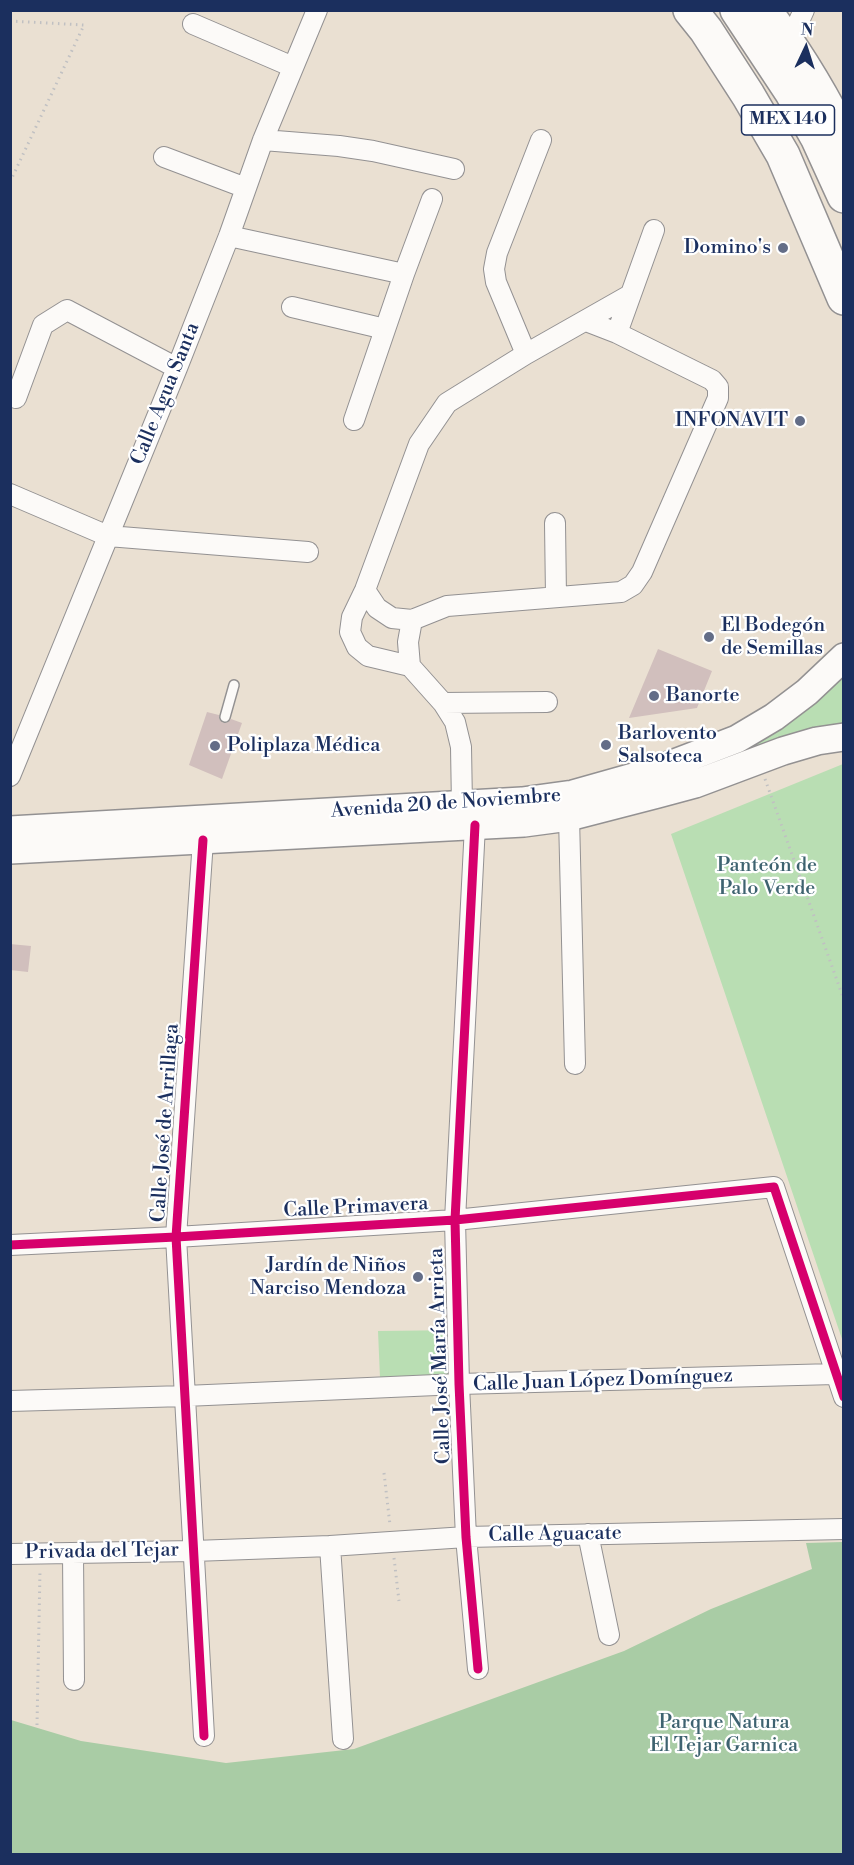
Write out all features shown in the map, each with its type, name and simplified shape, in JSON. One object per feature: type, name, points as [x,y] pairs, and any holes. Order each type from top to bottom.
[{"type":"highway","points":[[690,10],[706,30],[748,95],[783,155],[843,298]]},
{"type":"highway","name":"MEX 140","points":[[714,10],[777,102],[800,143],[843,241]]},
{"type":"highway","name":"MEX 140","points":[[737,10],[792,93],[817,137],[843,196]]},
{"type":"highway","points":[[764,10],[789,43],[830,112],[843,139]]},
{"type":"main road","name":"Avenida 20 de Noviembre","points":[[10,850],[202,840],[469,815],[522,801],[573,795],[651,772],[736,739],[774,717],[807,692],[843,657]]},
{"type":"main road","name":"Avenida 20 de Noviembre","points":[[10,830],[469,815],[524,823],[569,818],[694,784],[817,741],[843,737]]},
{"type":"street","name":"Calle Agua Santa","points":[[10,776],[177,368],[229,236],[263,140],[317,10]]},
{"type":"street","points":[[789,43],[804,10]]},
{"type":"street","points":[[194,24],[293,67]]},
{"type":"street","points":[[263,140],[339,146],[453,169]]},
{"type":"street","points":[[526,354],[496,282],[494,269],[497,253],[541,140]]},
{"type":"street","points":[[164,157],[246,188]]},
{"type":"street","points":[[354,420],[432,199]]},
{"type":"street","points":[[617,333],[654,230]]},
{"type":"street","points":[[229,236],[404,274]]},
{"type":"street","points":[[412,620],[408,642],[410,666],[368,656],[357,647],[350,632],[352,617],[365,590],[419,444],[447,404],[526,354],[630,295]]},
{"type":"street","points":[[292,307],[385,329]]},
{"type":"street","points":[[16,398],[43,325],[67,310],[177,368]]},
{"type":"street","points":[[365,590],[377,608],[392,618],[412,620],[447,606],[621,592],[633,585],[642,572],[718,398],[718,387],[712,380],[617,333],[586,321]]},
{"type":"street","points":[[10,494],[108,536],[308,552]]},
{"type":"street","points":[[555,523],[556,597]]},
{"type":"street","name":"Calle José María Arrieta","points":[[410,666],[443,703],[455,722],[461,747],[469,815],[455,1220],[466,1537],[478,1669]]},
{"type":"street","points":[[443,703],[548,702]]},
{"type":"street","points":[[569,818],[575,1064]]},
{"type":"street","name":"Calle José de Arrillaga","points":[[202,840],[176,1237],[204,1736]]},
{"type":"street","name":"Calle Primavera","points":[[10,1245],[455,1220],[774,1187],[835,1374]]},
{"type":"street","points":[[835,1374],[843,1397]]},
{"type":"street","name":"Calle Juan López Domínguez","points":[[10,1401],[459,1384],[835,1374]]},
{"type":"street","name":"Calle Aguacate","points":[[194,1551],[330,1546],[466,1537],[843,1529]]},
{"type":"street","points":[[588,1534],[609,1635]]},
{"type":"street","points":[[330,1546],[343,1739]]},
{"type":"street","name":"Privada del Tejar","points":[[10,1554],[194,1551]]},
{"type":"street","points":[[73,1553],[74,1680]]},
{"type":"lane","points":[[225,717],[234,685]]},
{"type":"path","points":[[10,21],[84,26],[10,182]]},
{"type":"path","points":[[758,760],[843,1000]]},
{"type":"path","points":[[37,1725],[40,1553]]},
{"type":"green space","points":[[843,665],[843,725],[757,750],[650,786],[614,793]]},
{"type":"green space","name":"Panteón de Palo Verde","points":[[843,764],[843,1342],[671,834]]},
{"type":"green space","points":[[462,1330],[463,1375],[380,1378],[378,1331]]},
{"type":"green space","name":"Parque Natura El Tejar Garnica","points":[[843,1542],[843,1854],[12,1854],[11,1852],[11,1720],[81,1741],[226,1763],[354,1749],[624,1651],[711,1609],[812,1569],[806,1543]]},
{"type":"building","points":[[658,649],[712,671],[697,708],[629,718]]},
{"type":"building","name":"Poliplaza Médica","points":[[207,712],[219,715],[223,723],[231,719],[242,723],[222,779],[189,765]]},
{"type":"building","points":[[10,944],[31,946],[28,972],[10,970]]},
{"type":"cycle path","points":[[475,825],[455,1220],[466,1537],[478,1669]]},
{"type":"cycle path","points":[[203,840],[176,1237],[204,1736]]},
{"type":"cycle path","points":[[10,1245],[455,1220],[774,1187],[844,1397]]},
{"type":"place","name":"Domino's","points":[[783,248]]},
{"type":"place","name":"INFONAVIT","points":[[800,421]]},
{"type":"place","name":"El Bodegón de Semillas","points":[[709,637]]},
{"type":"place","name":"Banorte","points":[[654,696]]},
{"type":"place","name":"Barlovento Salsoteca","points":[[606,745]]},
{"type":"place","name":"Poliplaza Médica","points":[[215,746]]},
{"type":"place","name":"Jardín de Niños Narciso Mendoza","points":[[418,1277]]}]
